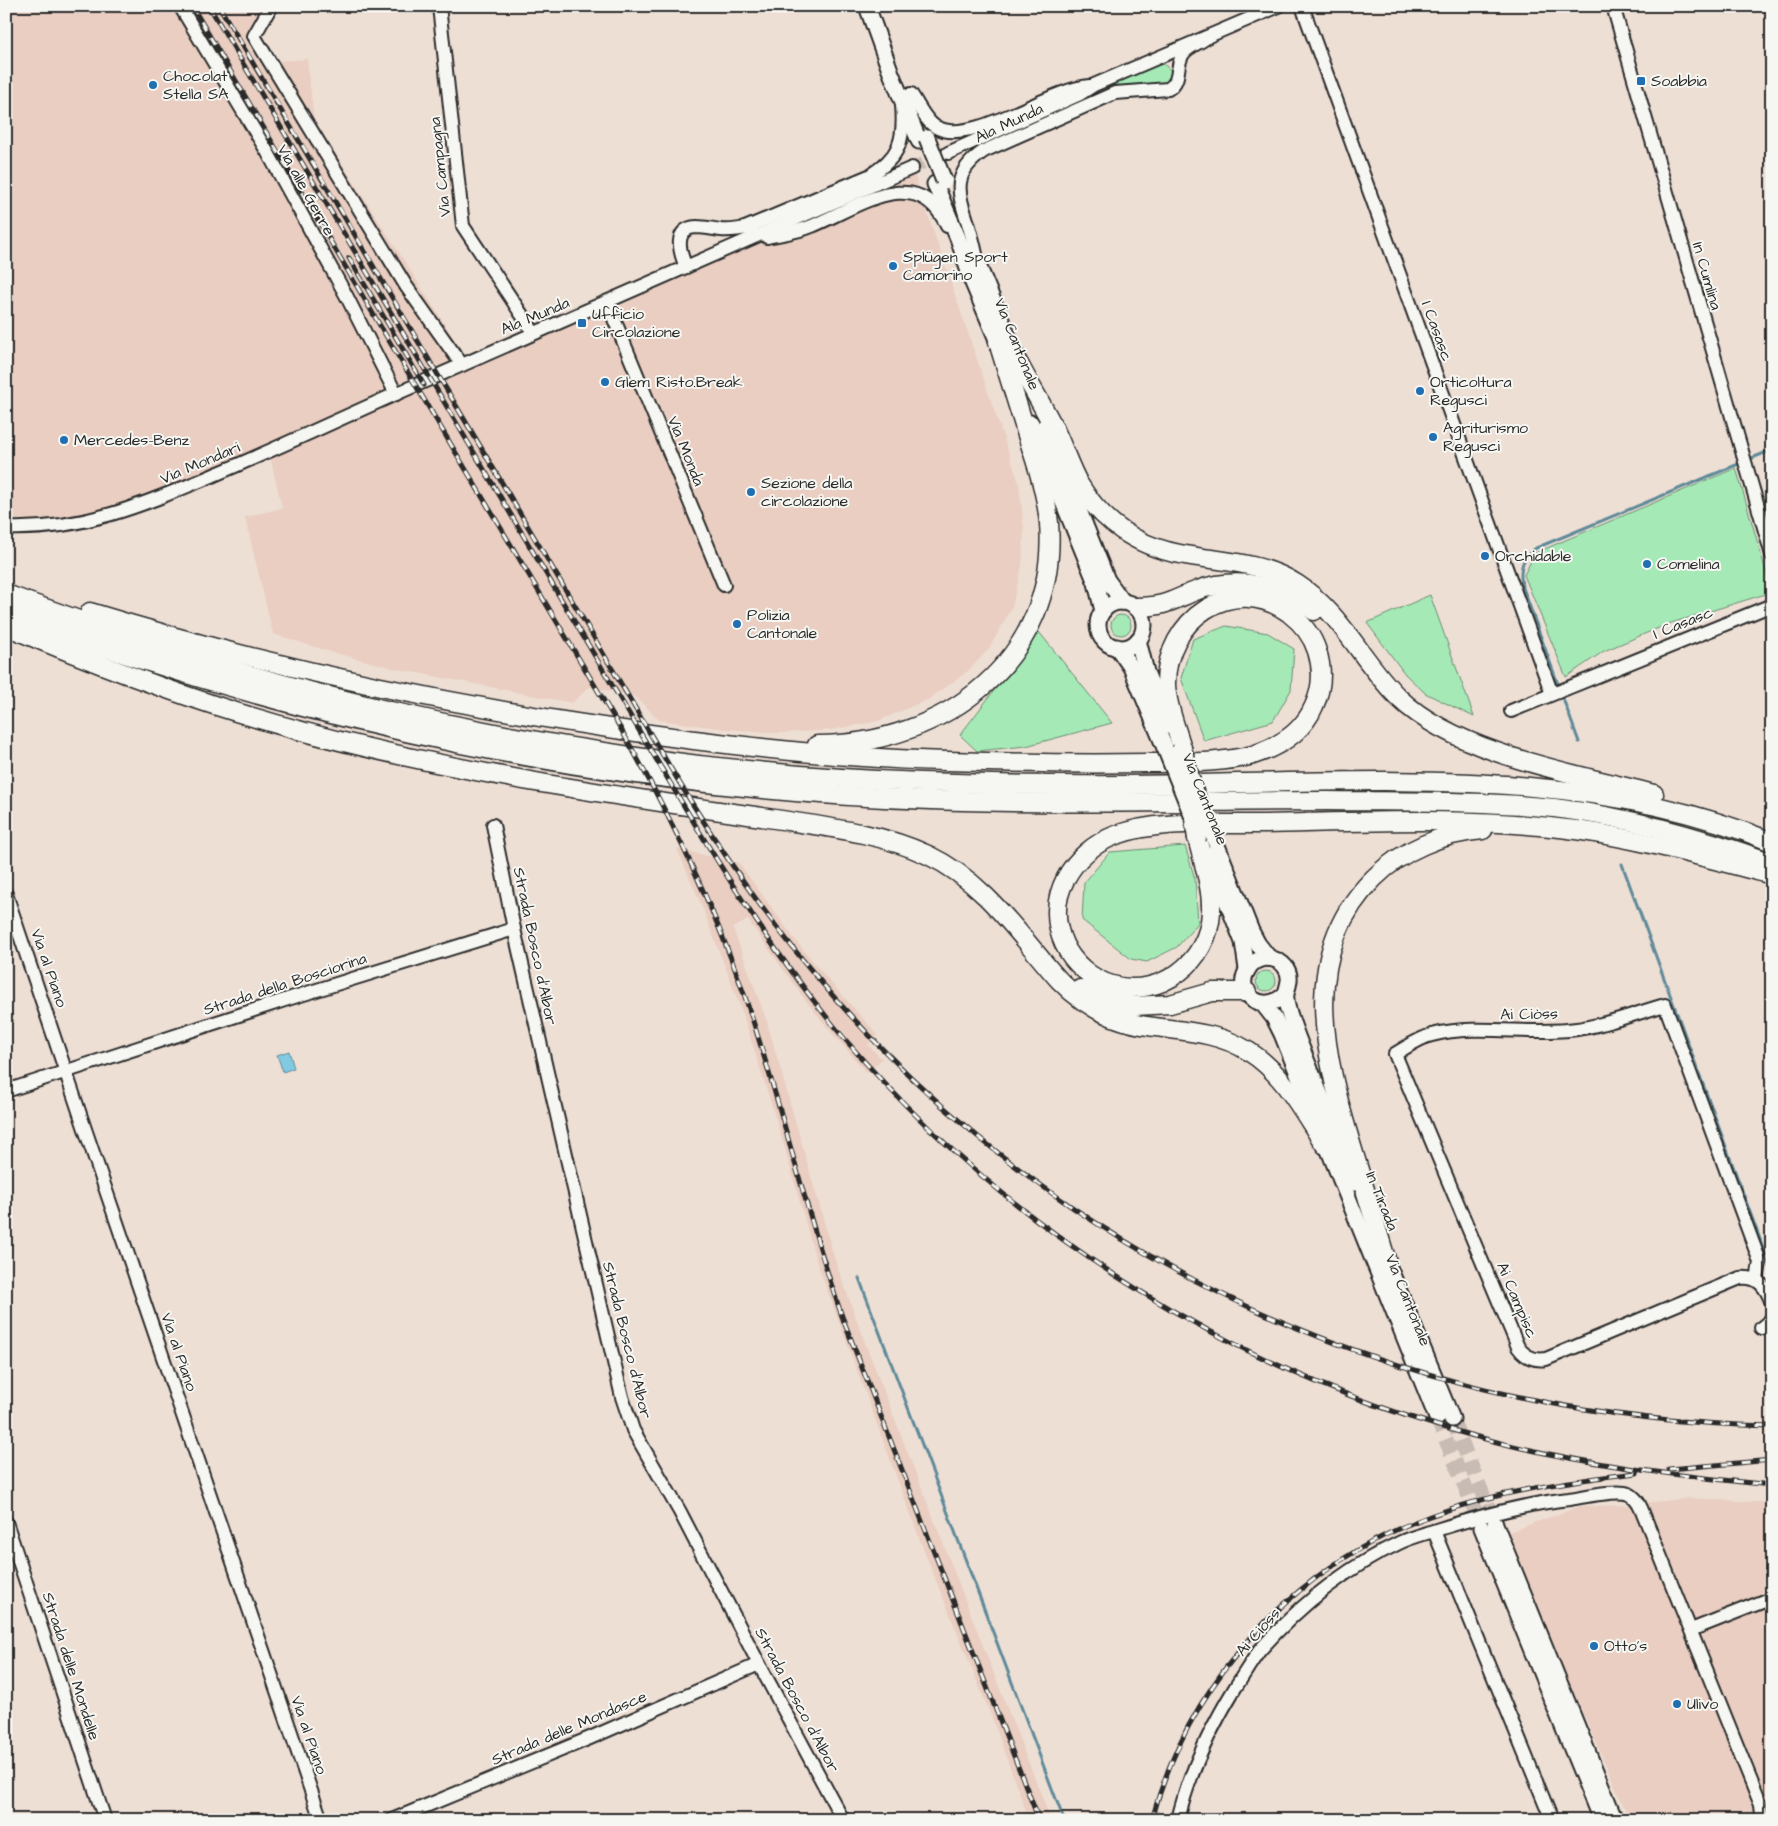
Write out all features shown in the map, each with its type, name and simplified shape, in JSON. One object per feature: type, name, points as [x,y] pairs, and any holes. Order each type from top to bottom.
[{"type":"highway","points":[[732,744],[838,743],[874,738],[916,726],[944,714],[966,700],[996,675],[1022,643],[1043,592],[1049,551],[1049,524],[1041,480],[998,342]]},
{"type":"highway","points":[[1019,364],[1055,431],[1079,484],[1091,502],[1113,525],[1132,538],[1154,548],[1180,554],[1253,565],[1290,580],[1312,595],[1332,615],[1368,664]]},
{"type":"highway","points":[[1130,605],[1160,606],[1197,591],[1223,584],[1248,583],[1268,587],[1293,597],[1310,608],[1368,664],[1393,692],[1415,711],[1442,729],[1474,743],[1541,764],[1687,802],[1772,831]]},
{"type":"highway","points":[[6,584],[51,600],[147,629],[267,661],[394,690],[661,736],[844,756],[968,762],[1138,763],[1214,761],[1239,758],[1261,752],[1287,738],[1304,723],[1314,707],[1321,683],[1320,660],[1313,640],[1298,620],[1274,604],[1248,598],[1218,604],[1203,611],[1191,620],[1180,633],[1173,647],[1167,678],[1169,703],[1175,748],[1191,782]]},
{"type":"highway","points":[[6,594],[174,652],[318,693],[468,728],[650,758],[784,773],[925,782],[1111,785],[1413,781],[1510,784],[1586,792],[1639,802],[1719,823],[1772,842]]},
{"type":"highway","points":[[6,612],[140,660],[304,708],[448,741],[603,769],[687,781],[762,789],[931,800],[1101,803],[1410,801],[1510,804],[1558,809],[1633,821],[1705,840],[1772,863]]},
{"type":"highway","points":[[6,626],[180,694],[262,720],[364,747],[509,777],[629,798],[841,830],[902,844],[937,860],[969,880],[996,906],[1048,968],[1077,997],[1091,1007],[1111,1016],[1139,1024],[1206,1034],[1232,1042],[1248,1050],[1282,1080],[1325,1145]]},
{"type":"highway","points":[[1194,819],[1204,838],[1211,913],[1206,937],[1202,947],[1192,961],[1181,972],[1171,978],[1152,986],[1141,988],[1108,984],[1084,970],[1070,953],[1061,936],[1057,916],[1061,887],[1069,871],[1084,854],[1105,840],[1142,828],[1183,825],[1403,821],[1506,823],[1602,834],[1772,875]]},
{"type":"highway","points":[[1387,1262],[1339,1105],[1328,1050],[1324,989],[1328,962],[1336,934],[1354,901],[1370,882],[1389,864],[1414,849],[1436,840],[1467,832],[1551,827]]},
{"type":"highway","points":[[1048,968],[1085,991],[1108,1001],[1135,1006],[1170,1004],[1212,992],[1247,992]]},
{"type":"main road","name":"Via Cantonale","points":[[868,6],[906,94],[940,183],[958,238],[1019,364],[1107,580],[1130,605]]},
{"type":"main road","name":"Via Cantonale","points":[[976,275],[998,342],[1096,583],[1103,611]]},
{"type":"main road","points":[[1112,604],[1130,605],[1141,614],[1144,621],[1142,634],[1130,646],[1116,647],[1108,644],[1100,634],[1098,622],[1103,611],[1112,604]]},
{"type":"main road","name":"Via Cantonale","points":[[1138,640],[1146,672],[1175,748],[1194,819]]},
{"type":"main road","name":"Via Cantonale","points":[[1116,647],[1131,667],[1175,748]]},
{"type":"main road","name":"Via Cantonale","points":[[1191,782],[1204,838],[1243,942],[1248,969]]},
{"type":"main road","name":"Via Cantonale","points":[[1204,838],[1258,944],[1269,958]]},
{"type":"main road","points":[[1269,958],[1280,962],[1286,969],[1290,981],[1286,994],[1274,1003],[1263,1004],[1254,1000],[1247,992],[1244,982],[1248,969],[1258,960],[1269,958]]},
{"type":"main road","name":"In Tirada","points":[[1286,994],[1288,1010],[1387,1262],[1444,1419]]},
{"type":"main road","name":"Via Cantonale","points":[[1263,1004],[1274,1018],[1282,1034],[1325,1145],[1444,1419]]},
{"type":"main road","points":[[1601,1820],[1580,1770],[1488,1526],[1615,1820]]},
{"type":"street","name":"Via alle Gerre","points":[[180,6],[273,162],[347,297],[396,394]]},
{"type":"street","points":[[271,6],[254,36],[406,286],[462,365]]},
{"type":"street","name":"Via Campagna","points":[[439,6],[463,226],[534,333]]},
{"type":"street","name":"Ala Munda","points":[[948,153],[1080,94],[1094,85],[1279,6]]},
{"type":"street","name":"I Casasc","points":[[1302,6],[1557,692]]},
{"type":"street","name":"In Cumlina","points":[[1613,6],[1772,555]]},
{"type":"street","name":"Ala Munda","points":[[1080,94],[1168,89],[1176,82],[1182,55],[1206,38]]},
{"type":"street","points":[[1157,58],[1168,59],[1173,62],[1178,71]]},
{"type":"street","name":"Ala Munda","points":[[906,94],[936,128],[956,132],[980,128],[1066,90],[1094,85]]},
{"type":"street","name":"Ala Munda","points":[[976,275],[959,196],[962,176],[968,165],[984,151],[1115,93]]},
{"type":"street","name":"Ala Munda","points":[[745,228],[869,176],[892,158],[903,134],[906,94]]},
{"type":"street","name":"Ala Munda","points":[[396,394],[912,168]]},
{"type":"street","name":"Ala Munda","points":[[745,242],[810,227],[887,193],[908,192],[925,200],[941,215],[976,275]]},
{"type":"street","name":"Ala Munda","points":[[686,267],[680,254],[679,244],[681,236],[688,230],[695,227],[721,230],[787,222]]},
{"type":"street","name":"Via Monda","points":[[607,302],[724,584]]},
{"type":"street","name":"Via Mondari","points":[[6,528],[68,525],[129,509],[269,452],[396,394]]},
{"type":"street","name":"I Casasc","points":[[1511,711],[1772,605]]},
{"type":"street","name":"Strada Bosco d'Albor","points":[[493,825],[514,929],[619,1387],[633,1430],[680,1512],[843,1820]]},
{"type":"street","name":"Via al Piano","points":[[6,894],[321,1820]]},
{"type":"street","name":"Strada della Bosciorina","points":[[6,1091],[291,998],[514,929]]},
{"type":"street","name":"Ai Ciòss","points":[[1395,1054],[1431,1035],[1456,1031],[1542,1032],[1578,1029],[1665,1005],[1760,1262],[1757,1280]]},
{"type":"street","name":"Ai Campisc","points":[[1395,1054],[1518,1347],[1527,1357],[1539,1360],[1546,1359],[1735,1280],[1745,1278],[1757,1280]]},
{"type":"street","points":[[1757,1280],[1766,1289],[1772,1303]]},
{"type":"street","points":[[1761,1328],[1772,1319]]},
{"type":"street","name":"Ai Cioss","points":[[1178,1820],[1203,1746],[1222,1711],[1259,1652],[1302,1608],[1350,1571],[1415,1536],[1470,1519],[1518,1508],[1560,1500],[1627,1493],[1642,1508],[1691,1630]]},
{"type":"street","name":"Strada delle Mondelle","points":[[6,1522],[105,1820]]},
{"type":"street","points":[[1434,1531],[1552,1820]]},
{"type":"street","points":[[1765,1817],[1691,1630],[1772,1598]]},
{"type":"street","name":"Strada delle Mondasce","points":[[392,1820],[590,1738],[759,1664]]},
{"type":"street","points":[[1580,1770],[1582,1789],[1593,1820]]},
{"type":"shaded area","points":[[6,6],[271,6],[254,36],[245,40],[263,62],[307,59],[314,120],[462,351],[462,365],[912,168],[1019,483],[1024,528],[1022,566],[1012,607],[989,649],[968,671],[929,699],[878,721],[832,730],[783,733],[725,729],[659,720],[635,696],[627,694],[589,687],[572,703],[397,669],[331,652],[273,634],[245,517],[282,508],[269,452],[129,509],[6,528]]},
{"type":"shaded area","points":[[677,849],[739,863],[793,937],[878,1035],[868,1045],[882,1059],[867,1073],[802,996],[748,920],[733,928],[767,1022],[835,1260],[864,1340],[1051,1820],[1029,1820],[992,1718],[924,1551],[816,1260],[783,1142],[742,1011],[701,904]]},
{"type":"shaded area","points":[[1689,1498],[1772,1503],[1772,1820],[1630,1820],[1546,1629],[1509,1532],[1581,1506],[1628,1505]]},
{"type":"green space","points":[[1160,63],[1171,71],[1170,78],[1165,84],[1146,87],[1108,86]]},
{"type":"green space","name":"Comelina","points":[[1736,468],[1772,592],[1668,624],[1604,651],[1566,677],[1524,575],[1535,553]]},
{"type":"green space","points":[[1430,595],[1474,717],[1425,693],[1405,674],[1367,623]]},
{"type":"green space","points":[[1117,615],[1125,615],[1131,621],[1131,629],[1125,635],[1117,635],[1111,629],[1111,621]]},
{"type":"green space","points":[[1226,626],[1268,633],[1294,649],[1291,690],[1273,721],[1204,741],[1181,678],[1193,639]]},
{"type":"green space","points":[[1039,632],[1112,723],[1026,746],[977,751],[960,735]]},
{"type":"green space","points":[[1185,846],[1195,879],[1198,923],[1177,947],[1147,962],[1131,959],[1082,920],[1084,883],[1110,852]]},
{"type":"green space","points":[[1262,971],[1270,971],[1276,977],[1276,985],[1270,991],[1262,991],[1256,985],[1256,977]]},
{"type":"water","points":[[289,1051],[294,1068],[283,1072],[277,1055]]},
{"type":"waterway","points":[[1747,460],[1772,450]]},
{"type":"waterway","points":[[1559,687],[1522,585],[1521,569],[1527,555],[1536,548],[1741,463]]},
{"type":"waterway","points":[[1561,693],[1579,742]]},
{"type":"waterway","points":[[1622,864],[1772,1272]]},
{"type":"waterway","points":[[859,1278],[1064,1820]]},
{"type":"tunnel","points":[[912,168],[943,155]]},
{"type":"tunnel","points":[[1437,1418],[1482,1528]]},
{"type":"tunnel","points":[[1452,1419],[1495,1524]]},
{"type":"railway","points":[[192,6],[622,731],[657,795],[689,860],[732,960],[744,994],[770,1075],[829,1279],[843,1319],[1039,1820]]},
{"type":"railway","points":[[209,6],[716,859],[776,950],[820,1009],[909,1109],[981,1175],[1057,1236],[1139,1290],[1223,1338],[1312,1380],[1403,1415],[1531,1450],[1633,1469],[1772,1485]]},
{"type":"railway","points":[[219,6],[664,758],[718,844],[776,926],[871,1038],[977,1136],[1092,1221],[1216,1291],[1347,1347],[1484,1389],[1626,1415],[1772,1426]]},
{"type":"railway","points":[[349,258],[424,385]]},
{"type":"railway","points":[[1669,1469],[1772,1460]]},
{"type":"railway","points":[[1152,1820],[1169,1769],[1192,1721],[1220,1676],[1254,1634],[1292,1597],[1335,1565],[1381,1537],[1430,1516],[1480,1500],[1532,1488],[1637,1473]]},
{"type":"place","name":"Soabbia","points":[[1641,81]]},
{"type":"place","name":"Chocolat Stella SA","points":[[153,85]]},
{"type":"place","name":"Splügen Sport Camorino","points":[[893,266]]},
{"type":"place","name":"Ufficio Circolazione","points":[[582,323]]},
{"type":"place","name":"Glem Risto.Break","points":[[605,382]]},
{"type":"place","name":"Orticoltura Regusci","points":[[1420,391]]},
{"type":"place","name":"Agriturismo Regusci","points":[[1433,437]]},
{"type":"place","name":"Mercedes-Benz","points":[[64,440]]},
{"type":"place","name":"Sezione della circolazione","points":[[751,492]]},
{"type":"place","name":"Orchidable","points":[[1485,556]]},
{"type":"place","name":"Comelina","points":[[1647,564]]},
{"type":"place","name":"Polizia Cantonale","points":[[737,624]]},
{"type":"place","name":"Otto's","points":[[1594,1646]]},
{"type":"place","name":"Ulivo","points":[[1677,1704]]}]
